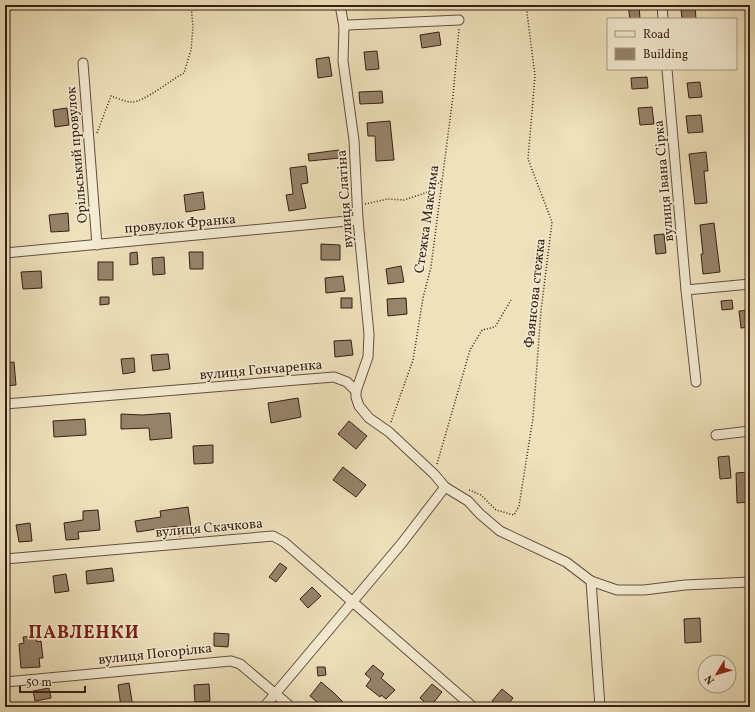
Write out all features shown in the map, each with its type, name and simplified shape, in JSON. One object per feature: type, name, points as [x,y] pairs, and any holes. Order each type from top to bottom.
[{"type":"street","name":"вулиця Слатіна","points":[[340,5],[344,27],[343,61],[354,140],[357,209],[370,346],[368,357],[356,391]]},
{"type":"street","points":[[662,5],[663,18]]},
{"type":"street","points":[[344,27],[348,25],[459,20]]},
{"type":"street","name":"Орільський провулок","points":[[83,63],[97,245]]},
{"type":"street","name":"вулиця Івана Сірка","points":[[667,70],[686,290],[696,382]]},
{"type":"street","name":"провулок Франка","points":[[5,253],[358,220]]},
{"type":"street","points":[[686,290],[750,284]]},
{"type":"street","name":"вулиця Гончаренка","points":[[5,404],[334,377],[347,382],[356,391]]},
{"type":"street","points":[[356,391],[359,406],[369,418],[389,432],[448,489],[468,500],[480,514],[500,530],[566,562],[591,581],[617,590],[644,590],[685,585],[750,582]]},
{"type":"street","points":[[716,435],[750,432]]},
{"type":"street","points":[[264,707],[351,602],[448,489]]},
{"type":"street","name":"вулиця Скачкова","points":[[5,559],[273,536],[284,542],[473,707]]},
{"type":"street","points":[[591,581],[600,707]]},
{"type":"street","name":"вулиця Погорілка","points":[[5,682],[230,661],[240,664],[291,707]]},
{"type":"path","points":[[95,138],[111,96],[133,102],[150,96],[163,85],[184,73],[191,50],[193,27],[191,5]]},
{"type":"path","name":"Стежка Максима","points":[[389,432],[393,415],[413,360],[422,298],[431,267],[453,96],[460,5]]},
{"type":"path","name":"Фаянсова стежка","points":[[448,489],[463,488],[481,495],[496,510],[514,515],[519,506],[533,418],[541,311],[552,222],[528,158],[535,76],[526,5]]},
{"type":"path","points":[[357,209],[366,203],[388,198],[404,200],[428,192],[443,179]]},
{"type":"path","points":[[434,474],[470,350],[482,330],[495,327],[511,300]]},
{"type":"building","points":[[628,5],[639,5],[640,18],[630,18]]},
{"type":"building","points":[[695,7],[696,18],[682,18],[681,9]]},
{"type":"building","points":[[439,32],[441,45],[422,48],[420,35]]},
{"type":"building","points":[[377,51],[379,69],[366,70],[364,52]]},
{"type":"building","points":[[329,57],[332,76],[318,78],[316,59]]},
{"type":"building","points":[[647,77],[648,88],[632,89],[631,78]]},
{"type":"building","points":[[700,82],[702,97],[689,98],[687,83]]},
{"type":"building","points":[[382,91],[383,103],[360,104],[359,92]]},
{"type":"building","points":[[652,107],[654,124],[640,125],[638,108]]},
{"type":"building","points":[[67,108],[69,125],[55,127],[53,110]]},
{"type":"building","points":[[701,115],[703,132],[688,133],[686,116]]},
{"type":"building","points":[[390,121],[394,160],[376,161],[375,136],[368,136],[367,123]]},
{"type":"building","points":[[339,150],[340,158],[309,161],[308,154]]},
{"type":"building","points":[[706,152],[708,171],[704,171],[707,203],[695,204],[689,154]]},
{"type":"building","points":[[306,166],[308,183],[301,184],[306,208],[289,211],[286,195],[293,194],[290,168]]},
{"type":"building","points":[[203,192],[205,209],[186,212],[184,195]]},
{"type":"building","points":[[68,213],[69,231],[51,232],[49,215]]},
{"type":"building","points":[[714,223],[720,272],[703,274],[701,254],[703,254],[700,225]]},
{"type":"building","points":[[664,234],[666,253],[656,254],[654,235]]},
{"type":"building","points":[[321,244],[340,245],[340,260],[321,260]]},
{"type":"building","points":[[137,252],[138,264],[130,265],[130,253]]},
{"type":"building","points":[[189,252],[203,252],[203,269],[190,269]]},
{"type":"building","points":[[164,257],[165,274],[153,275],[152,258]]},
{"type":"building","points":[[98,262],[113,262],[113,280],[98,280]]},
{"type":"building","points":[[401,266],[404,282],[388,284],[386,269]]},
{"type":"building","points":[[41,271],[42,288],[23,289],[21,272]]},
{"type":"building","points":[[343,276],[345,291],[326,293],[325,278]]},
{"type":"building","points":[[100,297],[109,297],[109,304],[100,305]]},
{"type":"building","points":[[341,298],[352,298],[352,308],[341,308]]},
{"type":"building","points":[[406,298],[407,314],[388,316],[387,299]]},
{"type":"building","points":[[732,300],[733,309],[722,310],[721,301]]},
{"type":"building","points":[[750,310],[750,327],[741,328],[739,311]]},
{"type":"building","points":[[351,340],[353,355],[335,357],[334,341]]},
{"type":"building","points":[[168,354],[170,369],[153,371],[151,355]]},
{"type":"building","points":[[134,358],[135,372],[123,374],[121,359]]},
{"type":"building","points":[[14,362],[16,385],[5,386],[5,363]]},
{"type":"building","points":[[298,398],[301,417],[271,423],[268,403]]},
{"type":"building","points":[[170,413],[172,438],[150,440],[149,428],[121,429],[121,414],[142,415]]},
{"type":"building","points":[[85,419],[86,435],[54,437],[53,421]]},
{"type":"building","points":[[349,421],[367,436],[356,449],[338,434]]},
{"type":"building","points":[[213,445],[213,463],[194,464],[193,446]]},
{"type":"building","points":[[729,456],[731,478],[720,479],[718,457]]},
{"type":"building","points":[[343,467],[366,485],[356,497],[333,480]]},
{"type":"building","points":[[748,472],[749,502],[737,503],[736,473]]},
{"type":"building","points":[[188,507],[192,534],[179,536],[177,526],[137,532],[135,521],[161,517],[160,511]]},
{"type":"building","points":[[98,510],[100,530],[78,532],[79,539],[66,540],[64,523],[83,520],[83,511]]},
{"type":"building","points":[[30,523],[32,541],[19,542],[16,525]]},
{"type":"building","points":[[280,563],[287,568],[276,582],[269,577]]},
{"type":"building","points":[[112,568],[114,581],[87,584],[86,571]]},
{"type":"building","points":[[66,574],[69,591],[55,593],[53,576]]},
{"type":"building","points":[[312,587],[321,596],[308,608],[300,599]]},
{"type":"building","points":[[700,618],[701,642],[685,643],[684,619]]},
{"type":"building","points":[[214,633],[229,634],[228,647],[214,646]]},
{"type":"building","points":[[36,636],[37,642],[41,641],[43,658],[39,658],[40,667],[21,668],[19,644],[24,643],[23,637]]},
{"type":"building","points":[[373,665],[384,674],[381,678],[395,690],[386,699],[381,695],[380,697],[366,686],[371,679],[365,674]]},
{"type":"building","points":[[317,667],[325,667],[326,675],[318,676]]},
{"type":"building","points":[[321,682],[348,707],[323,707],[310,696]]},
{"type":"building","points":[[129,683],[133,707],[121,707],[118,685]]},
{"type":"building","points":[[209,684],[210,701],[195,702],[194,685]]},
{"type":"building","points":[[432,684],[442,692],[430,707],[420,698]]},
{"type":"building","points":[[49,688],[51,698],[35,701],[33,691]]},
{"type":"building","points":[[502,689],[513,698],[506,707],[500,707],[492,701]]},
{"type":"district","name":"ПАВЛЕНКИ","points":[[84,632]]}]
